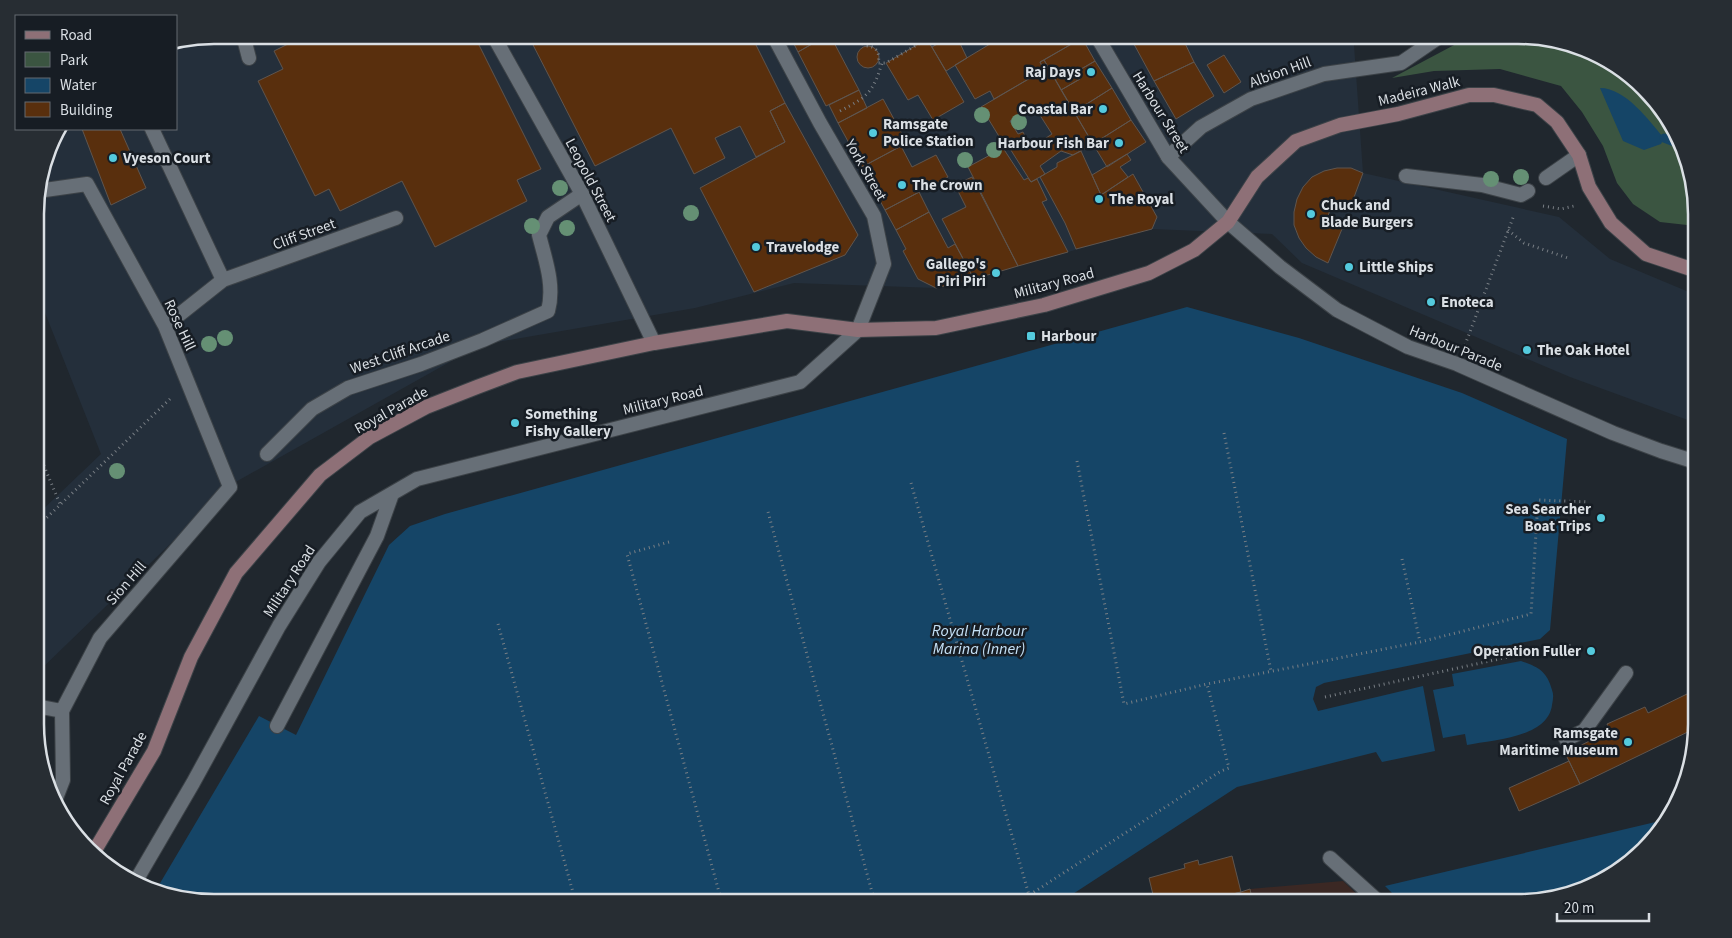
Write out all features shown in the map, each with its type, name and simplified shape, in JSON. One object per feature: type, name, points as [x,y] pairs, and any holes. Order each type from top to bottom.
[{"type":"main road","name":"Madeira Walk","points":[[1228,222],[1257,178],[1296,141],[1340,125],[1398,114],[1469,95],[1494,95],[1537,105],[1557,122],[1579,155],[1589,186],[1611,223],[1646,254],[1688,268]]},
{"type":"main road","name":"Military Road","points":[[858,330],[936,328],[1044,305],[1149,273],[1194,250],[1228,222]]},
{"type":"main road","name":"Royal Parade","points":[[97,847],[154,751],[191,657],[236,573],[320,475],[370,437],[426,407],[518,372],[654,343],[787,322],[858,330]]},
{"type":"street","points":[[245,44],[249,58]]},
{"type":"street","name":"Leopold Street","points":[[498,44],[582,194],[654,343]]},
{"type":"street","name":"York Street","points":[[778,44],[820,123],[874,216],[884,264],[858,330]]},
{"type":"street","name":"Harbour Street","points":[[1101,44],[1168,157],[1228,222]]},
{"type":"street","name":"Albion Hill","points":[[1168,157],[1200,127],[1251,99],[1324,74],[1401,63],[1429,44]]},
{"type":"street","points":[[152,130],[223,280]]},
{"type":"street","points":[[1546,178],[1579,155]]},
{"type":"street","points":[[1406,176],[1482,185],[1521,196],[1528,192]]},
{"type":"street","name":"Rose Hill","points":[[45,190],[87,184],[165,326],[230,487]]},
{"type":"street","name":"West Cliff Arcade","points":[[266,454],[312,409],[348,388],[421,364],[528,321],[548,310],[552,298],[548,271],[539,235],[548,217],[582,194]]},
{"type":"street","name":"Cliff Street","points":[[165,326],[223,280],[396,218]]},
{"type":"street","name":"Harbour Parade","points":[[1228,222],[1280,266],[1337,310],[1408,347],[1457,364],[1614,433],[1688,459]]},
{"type":"street","name":"Military Road","points":[[138,877],[193,783],[279,626],[318,562],[360,512],[417,479],[800,382],[858,330]]},
{"type":"street","name":"Sion Hill","points":[[62,711],[100,638],[230,487]]},
{"type":"street","points":[[277,726],[377,536],[392,494]]},
{"type":"street","points":[[1566,739],[1584,731],[1626,673]]},
{"type":"street","points":[[44,708],[62,711],[63,780],[58,792]]},
{"type":"street","points":[[1330,858],[1370,894]]},
{"type":"path","points":[[863,44],[877,50],[880,56],[878,63],[886,63],[918,44]]},
{"type":"path","points":[[820,123],[863,99],[877,81],[882,63]]},
{"type":"path","points":[[1538,204],[1561,209],[1572,206],[1599,204]]},
{"type":"path","points":[[1472,325],[1517,207]]},
{"type":"path","points":[[1508,230],[1524,243],[1568,258]]},
{"type":"path","points":[[44,520],[188,382]]},
{"type":"path","points":[[1224,433],[1271,671]]},
{"type":"path","points":[[1076,462],[1124,704],[1207,684],[1420,642],[1531,614],[1538,500],[1589,502]]},
{"type":"path","points":[[44,466],[60,504]]},
{"type":"path","points":[[911,483],[1029,894]]},
{"type":"path","points":[[768,512],[873,894]]},
{"type":"path","points":[[669,542],[628,554],[720,894]]},
{"type":"path","points":[[1402,558],[1420,642]]},
{"type":"path","points":[[498,624],[573,894]]},
{"type":"path","points":[[1325,697],[1522,654],[1573,645]]},
{"type":"path","points":[[1031,894],[1221,771],[1229,768],[1207,684]]},
{"type":"shaded area","points":[[1353,44],[1363,173],[1559,217],[1610,259],[1688,292],[1688,420],[1570,377],[1302,263],[1272,234],[1152,229],[936,288],[794,283],[695,308],[480,345],[232,484],[44,666],[44,508],[101,454],[44,310],[45,192],[57,149],[66,130],[178,130],[178,48],[192,45]]},
{"type":"shaded area","points":[[1343,881],[1357,894],[1233,894],[1250,889]]},
{"type":"green space","points":[[1456,44],[1540,45],[1562,50],[1593,61],[1613,72],[1630,86],[1660,119],[1675,149],[1682,170],[1687,192],[1688,225],[1660,222],[1633,204],[1617,183],[1603,146],[1582,112],[1561,86],[1500,69],[1434,71],[1392,78]]},
{"type":"water","points":[[1600,88],[1610,89],[1628,99],[1664,138],[1661,144],[1644,150],[1623,141]]},
{"type":"water","name":"Royal Harbour Marina (Inner)","points":[[1187,307],[1299,338],[1462,393],[1567,439],[1550,630],[1540,639],[1324,683],[1316,687],[1313,699],[1318,711],[1423,686],[1435,751],[1382,762],[1376,752],[1237,787],[1073,894],[214,894],[192,893],[159,884],[259,716],[296,735],[389,545],[410,526],[445,514]]},
{"type":"water","points":[[1521,661],[1541,671],[1547,678],[1553,692],[1548,716],[1541,724],[1517,736],[1467,745],[1465,734],[1443,738],[1433,690],[1454,686],[1452,674]]},
{"type":"water","points":[[1658,821],[1630,852],[1613,866],[1593,877],[1551,891],[1529,894],[1393,894],[1385,886]]},
{"type":"building","points":[[288,44],[478,44],[541,169],[517,180],[527,201],[435,247],[402,181],[340,211],[329,189],[315,196],[258,81],[283,69],[274,51]]},
{"type":"building","points":[[533,44],[756,44],[785,103],[770,111],[785,142],[756,157],[740,126],[715,138],[725,158],[694,174],[671,128],[595,166]]},
{"type":"building","points":[[794,44],[812,44],[798,52]]},
{"type":"building","points":[[812,44],[835,44],[859,90],[826,106],[798,52]]},
{"type":"building","points":[[918,44],[930,44],[964,102],[933,120],[918,95],[908,100],[886,63]]},
{"type":"building","points":[[938,44],[960,44],[967,58],[946,71],[932,47]]},
{"type":"building","points":[[990,44],[1072,44],[1040,62],[1044,70],[994,99],[990,91],[975,99],[955,65]]},
{"type":"building","points":[[1072,44],[1085,44],[1095,61],[1076,72],[1080,79],[1061,90],[1044,60]]},
{"type":"building","points":[[1134,44],[1185,44],[1194,62],[1154,81]]},
{"type":"building","points":[[868,46],[876,49],[879,57],[876,65],[868,68],[860,65],[857,57],[860,49]]},
{"type":"building","points":[[1224,55],[1241,82],[1224,93],[1207,65]]},
{"type":"building","points":[[1044,60],[1093,144],[1073,155],[1061,151],[1040,166],[1045,174],[1031,182],[981,107],[1044,70],[1040,62]],"holes":[[[1036,109],[1052,134],[1031,148],[1023,132],[1018,134],[1010,121]]]},
{"type":"building","points":[[1095,61],[1112,88],[1074,112],[1061,90],[1080,79],[1076,72]]},
{"type":"building","points":[[1194,62],[1214,96],[1176,119],[1154,81]]},
{"type":"building","points":[[1112,88],[1131,120],[1093,144],[1074,112]]},
{"type":"building","points":[[859,90],[867,108],[838,123],[829,105]]},
{"type":"building","name":"Ramsgate Police Station","points":[[883,99],[907,143],[862,167],[838,123]]},
{"type":"building","points":[[785,103],[858,235],[845,255],[754,292],[700,188],[785,142],[770,111]]},
{"type":"building","name":"Harbour Fish Bar","points":[[1131,120],[1146,142],[1107,167],[1093,144]]},
{"type":"building","name":"Vyeson Court","points":[[82,130],[120,130],[146,188],[111,205]]},
{"type":"building","name":"The Crown","points":[[901,146],[912,167],[936,155],[948,177],[885,210],[862,167]]},
{"type":"building","points":[[1003,148],[1024,180],[1028,178],[1031,182],[1037,179],[1047,200],[1042,202],[1068,252],[1018,266],[968,167]]},
{"type":"building","name":"The Royal","points":[[1081,151],[1101,195],[1133,174],[1157,217],[1152,229],[1076,249],[1065,223],[1040,177],[1057,167],[1057,163]]},
{"type":"building","points":[[1127,154],[1131,160],[1120,167],[1128,177],[1101,195],[1092,175]]},
{"type":"building","name":"Chuck and Blade Burgers","points":[[1337,168],[1351,168],[1363,173],[1350,208],[1335,205],[1330,210],[1329,221],[1332,225],[1342,229],[1328,263],[1316,257],[1299,238],[1294,225],[1294,212],[1297,199],[1303,187],[1312,177],[1324,171]]},
{"type":"building","points":[[972,177],[1018,266],[974,279],[942,219],[966,207],[955,185]]},
{"type":"building","points":[[919,192],[929,212],[896,230],[885,210]]},
{"type":"building","points":[[929,212],[948,248],[955,244],[974,279],[936,288],[918,279],[903,251],[906,249],[896,230]]},
{"type":"building","name":"Ramsgate Maritime Museum","points":[[1687,694],[1688,732],[1580,784],[1565,753],[1610,731],[1607,724],[1645,707],[1648,713]]},
{"type":"building","points":[[1569,761],[1580,784],[1519,811],[1509,788]]},
{"type":"building","points":[[1232,856],[1241,892],[1233,894],[1153,894],[1149,878],[1185,868],[1184,864],[1198,860],[1199,865]]},
{"type":"building","points":[[1250,889],[1251,894],[1233,894]]},
{"type":"waterway","points":[[1664,138],[1671,141]]},
{"type":"place","name":"Raj Days","points":[[1091,72]]},
{"type":"place","name":"Coastal Bar","points":[[1103,109]]},
{"type":"place","name":"Ramsgate Police Station","points":[[873,133]]},
{"type":"place","name":"Harbour Fish Bar","points":[[1119,143]]},
{"type":"place","name":"Vyeson Court","points":[[113,158]]},
{"type":"place","name":"The Crown","points":[[902,185]]},
{"type":"place","name":"The Royal","points":[[1099,199]]},
{"type":"place","name":"Chuck and Blade Burgers","points":[[1311,214]]},
{"type":"place","name":"Travelodge","points":[[756,247]]},
{"type":"place","name":"Little Ships","points":[[1349,267]]},
{"type":"place","name":"Gallego's Piri Piri","points":[[996,273]]},
{"type":"place","name":"Enoteca","points":[[1431,302]]},
{"type":"place","name":"Harbour","points":[[1031,336]]},
{"type":"place","name":"The Oak Hotel","points":[[1527,350]]},
{"type":"place","name":"Something Fishy Gallery","points":[[515,423]]},
{"type":"place","name":"Sea Searcher Boat Trips","points":[[1601,518]]},
{"type":"place","name":"Operation Fuller","points":[[1591,651]]},
{"type":"place","name":"Ramsgate Maritime Museum","points":[[1628,742]]}]
